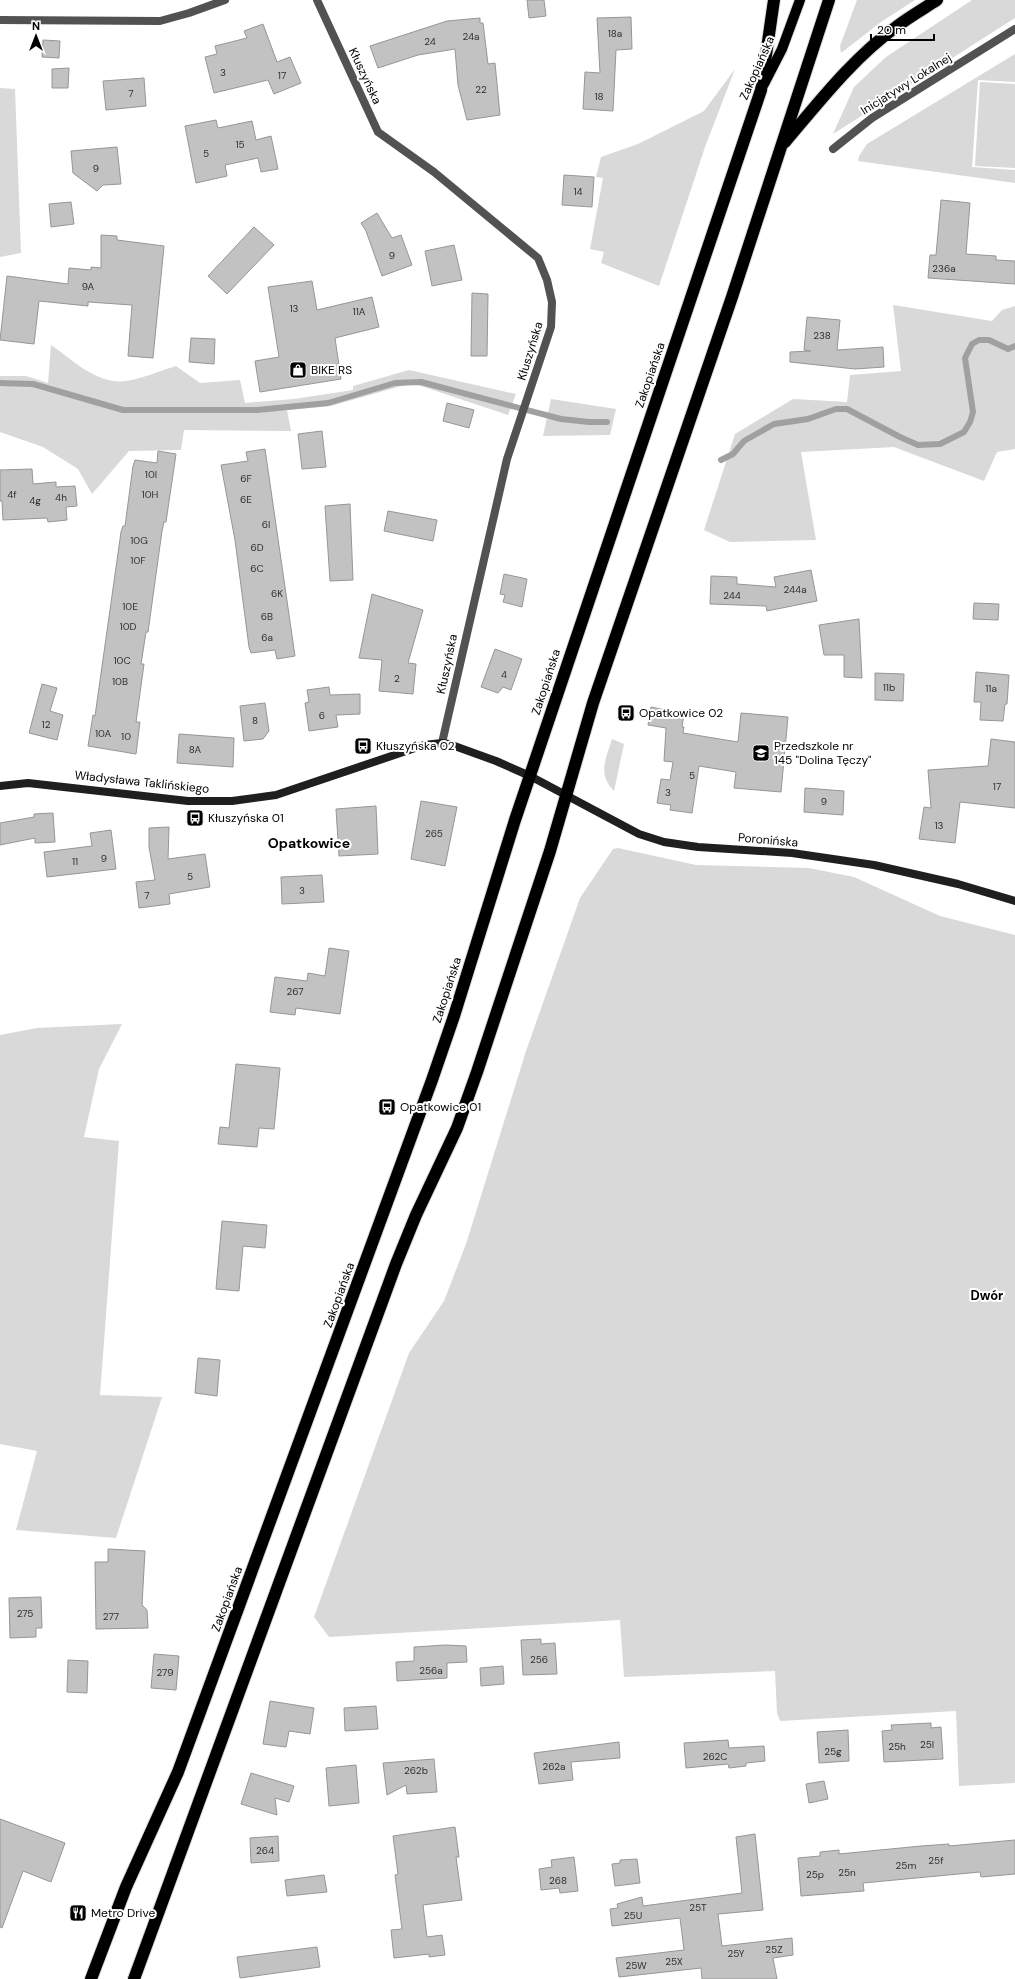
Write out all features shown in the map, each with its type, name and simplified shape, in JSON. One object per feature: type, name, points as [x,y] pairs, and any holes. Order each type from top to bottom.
[{"type":"highway","points":[[761,90],[774,0]]},
{"type":"highway","points":[[134,1979],[398,1258],[416,1214],[450,1144],[469,1095],[550,851],[593,703],[782,146],[829,0]]},
{"type":"highway","points":[[782,146],[823,98],[874,45],[896,27],[937,0]]},
{"type":"highway","name":"Zakopiańska","points":[[91,1979],[126,1887],[178,1772],[382,1218],[454,1016],[530,776],[761,90]]},
{"type":"main road","name":"Zakopiańska","points":[[761,90],[782,50],[800,0]]},
{"type":"street","points":[[0,20],[160,21],[189,14],[226,0]]},
{"type":"street","name":"Kłuszyńska","points":[[317,0],[378,132],[434,172],[538,258],[547,280],[552,302],[551,327],[503,474],[442,742]]},
{"type":"street","name":"Inicjatywy Lokalnej","points":[[833,149],[872,118],[1015,29]]},
{"type":"street","name":"Władysława Taklińskiego","points":[[0,786],[28,783],[188,802],[232,802],[276,795],[417,747],[442,742],[462,748],[530,776]]},
{"type":"street","name":"Poronińska","points":[[530,776],[639,834],[664,842],[698,847],[789,853],[874,865],[958,884],[1015,901]]},
{"type":"shaded area","points":[[857,0],[915,0],[881,22],[841,53],[840,46]]},
{"type":"shaded area","points":[[972,0],[1015,0],[1015,18],[833,134],[854,87],[886,57]]},
{"type":"shaded area","points":[[1015,54],[1015,82],[978,80],[972,167],[1015,170],[1015,183],[858,161],[859,156],[867,144]]},
{"type":"shaded area","points":[[735,69],[705,147],[659,286],[601,263],[604,252],[590,249],[603,178],[596,177],[601,157],[638,144],[704,111]]},
{"type":"shaded area","points":[[980,82],[1015,84],[1015,168],[975,166]]},
{"type":"shaded area","points":[[0,88],[15,89],[21,253],[0,257]]},
{"type":"shaded area","points":[[893,305],[992,321],[1002,310],[1015,306],[1015,449],[997,452],[984,481],[894,447],[801,452],[816,540],[730,542],[704,530],[735,434],[793,399],[847,402],[850,375],[901,371]]},
{"type":"shaded area","points":[[51,345],[96,376],[113,381],[128,381],[176,366],[200,383],[240,380],[245,403],[294,399],[353,390],[353,386],[409,370],[516,394],[508,415],[412,383],[331,406],[287,410],[291,431],[184,430],[181,450],[129,451],[92,494],[78,469],[43,447],[0,432],[0,376],[26,376],[48,383]]},
{"type":"shaded area","points":[[551,399],[616,409],[610,435],[543,436]]},
{"type":"shaded area","points":[[612,739],[624,744],[614,791],[609,785],[604,772],[604,766]]},
{"type":"shaded area","points":[[618,848],[696,865],[809,868],[854,877],[940,916],[1015,935],[1015,1783],[959,1786],[956,1711],[780,1721],[777,1713],[775,1671],[624,1677],[620,1620],[329,1637],[314,1617],[409,1353],[444,1301],[466,1244],[526,1051],[580,898],[613,849]]},
{"type":"shaded area","points":[[122,1024],[99,1069],[84,1137],[119,1141],[100,1395],[162,1397],[116,1538],[16,1530],[37,1451],[0,1444],[0,1035],[37,1028]]},
{"type":"building","points":[[527,0],[544,0],[546,16],[529,18]]},
{"type":"building","points":[[631,17],[632,49],[616,50],[613,111],[583,109],[585,72],[600,73],[597,18]]},
{"type":"building","points":[[480,18],[480,23],[483,23],[488,64],[495,63],[500,115],[467,120],[458,85],[455,49],[418,55],[378,68],[370,46],[447,21]]},
{"type":"building","points":[[263,24],[277,62],[290,57],[301,83],[274,94],[268,80],[214,93],[205,57],[217,54],[215,46],[247,38],[244,31]]},
{"type":"building","points":[[43,40],[60,41],[59,58],[42,57]]},
{"type":"building","points":[[69,68],[68,88],[52,88],[52,69]]},
{"type":"building","points":[[144,78],[146,106],[106,110],[103,81]]},
{"type":"building","points":[[216,120],[218,128],[252,121],[256,140],[271,136],[278,169],[261,172],[258,158],[225,165],[227,176],[196,183],[185,126]]},
{"type":"building","points":[[117,147],[121,184],[103,185],[97,191],[73,173],[71,151]]},
{"type":"building","points":[[564,175],[594,177],[592,207],[562,205]]},
{"type":"building","points":[[941,200],[970,203],[966,254],[996,256],[996,260],[1015,261],[1015,284],[928,278],[930,255],[936,255]]},
{"type":"building","points":[[71,202],[74,224],[51,227],[49,204]]},
{"type":"building","points":[[377,213],[392,238],[401,235],[412,265],[382,276],[366,231],[361,223]]},
{"type":"building","points":[[254,227],[274,245],[227,294],[208,276]]},
{"type":"building","points":[[101,235],[117,236],[117,240],[164,246],[153,358],[128,356],[132,305],[88,302],[88,306],[39,301],[34,344],[0,340],[7,276],[68,284],[69,268],[91,270],[91,267],[101,268]]},
{"type":"building","points":[[454,245],[462,280],[432,286],[425,251]]},
{"type":"building","points":[[312,281],[317,310],[372,297],[379,327],[335,338],[341,379],[260,392],[255,361],[279,357],[268,287]]},
{"type":"building","points":[[472,293],[488,294],[487,356],[471,356]]},
{"type":"building","points":[[807,317],[840,320],[837,350],[883,347],[884,367],[855,369],[790,362],[790,352],[811,351],[804,350]]},
{"type":"building","points":[[191,338],[215,339],[214,364],[189,362]]},
{"type":"building","points":[[447,403],[474,410],[469,428],[443,421]]},
{"type":"building","points":[[322,431],[326,467],[302,469],[298,434]]},
{"type":"building","points":[[265,449],[295,656],[277,659],[275,650],[251,653],[249,647],[235,540],[221,465],[248,461],[246,452]]},
{"type":"building","points":[[158,451],[176,454],[166,522],[164,522],[162,531],[148,632],[146,632],[141,664],[144,664],[136,722],[140,722],[136,754],[88,746],[93,715],[95,716],[121,532],[123,526],[125,526],[133,466],[135,460],[157,463]]},
{"type":"building","points":[[32,469],[33,484],[56,482],[56,487],[75,486],[77,506],[66,507],[67,520],[48,522],[47,518],[3,520],[2,501],[0,501],[0,470]]},
{"type":"building","points":[[350,504],[353,580],[330,581],[325,506]]},
{"type":"building","points":[[388,511],[437,520],[433,541],[384,531]]},
{"type":"building","points":[[811,570],[817,601],[767,611],[766,606],[710,604],[711,576],[737,577],[737,584],[776,587],[774,577]]},
{"type":"building","points":[[504,574],[527,579],[522,607],[503,602],[505,595],[500,594]]},
{"type":"building","points":[[372,594],[423,610],[408,663],[416,664],[413,694],[379,691],[382,660],[359,658]]},
{"type":"building","points":[[974,603],[999,604],[998,620],[973,619]]},
{"type":"building","points":[[859,619],[862,678],[844,677],[844,655],[824,655],[819,625]]},
{"type":"building","points":[[495,649],[522,659],[511,690],[503,687],[498,693],[481,687]]},
{"type":"building","points":[[976,672],[1009,675],[1007,704],[1005,704],[1003,721],[980,720],[981,702],[974,702]]},
{"type":"building","points":[[875,673],[904,674],[903,701],[875,700]]},
{"type":"building","points":[[42,684],[57,688],[50,711],[63,715],[57,740],[29,733]]},
{"type":"building","points":[[329,687],[330,695],[360,694],[360,714],[336,715],[338,727],[309,731],[305,703],[309,702],[307,690]]},
{"type":"building","points":[[265,703],[269,731],[263,739],[244,741],[240,706]]},
{"type":"building","points":[[651,707],[684,714],[682,727],[684,727],[683,733],[738,742],[741,713],[788,717],[781,792],[734,788],[736,772],[699,766],[692,813],[670,810],[671,805],[657,803],[661,779],[670,780],[673,762],[664,761],[666,728],[648,725]]},
{"type":"building","points":[[179,734],[234,738],[233,767],[177,763]]},
{"type":"building","points":[[991,739],[1015,742],[1015,808],[960,802],[955,843],[919,839],[924,807],[931,808],[928,770],[988,766]]},
{"type":"building","points":[[805,788],[844,791],[843,815],[804,812]]},
{"type":"building","points":[[421,801],[457,807],[445,866],[411,859]]},
{"type":"building","points":[[376,806],[378,854],[339,856],[336,809]]},
{"type":"building","points":[[53,813],[55,842],[35,843],[35,838],[0,845],[0,823],[34,817],[34,814]]},
{"type":"building","points":[[169,827],[168,859],[205,854],[210,887],[169,894],[170,904],[139,908],[136,882],[155,880],[149,847],[149,828]]},
{"type":"building","points":[[111,830],[116,869],[47,877],[44,852],[92,846],[90,833]]},
{"type":"building","points":[[322,875],[324,902],[282,904],[281,877]]},
{"type":"building","points":[[329,948],[349,951],[340,1014],[296,1008],[295,1015],[270,1012],[275,977],[307,981],[308,973],[325,976]]},
{"type":"building","points":[[236,1064],[280,1068],[274,1129],[259,1128],[257,1147],[218,1144],[220,1127],[229,1128]]},
{"type":"building","points":[[222,1221],[267,1225],[265,1248],[243,1246],[239,1291],[216,1289]]},
{"type":"building","points":[[198,1358],[220,1360],[217,1396],[195,1393]]},
{"type":"building","points":[[108,1549],[145,1551],[142,1605],[147,1610],[148,1628],[96,1629],[95,1562],[108,1562]]},
{"type":"building","points":[[41,1597],[42,1628],[36,1628],[36,1637],[10,1638],[9,1598]]},
{"type":"building","points":[[541,1639],[541,1644],[555,1643],[557,1674],[523,1675],[521,1640]]},
{"type":"building","points":[[446,1645],[466,1646],[467,1662],[447,1663],[447,1678],[397,1681],[396,1662],[414,1661],[414,1647]]},
{"type":"building","points":[[154,1654],[179,1656],[176,1690],[151,1688]]},
{"type":"building","points":[[68,1660],[88,1661],[87,1693],[67,1692]]},
{"type":"building","points":[[503,1666],[504,1684],[481,1686],[480,1668]]},
{"type":"building","points":[[270,1701],[314,1708],[310,1734],[289,1731],[286,1747],[263,1744]]},
{"type":"building","points":[[376,1706],[378,1729],[345,1731],[344,1708]]},
{"type":"building","points":[[931,1723],[931,1728],[941,1727],[943,1759],[884,1762],[882,1731],[892,1730],[891,1725]]},
{"type":"building","points":[[848,1730],[849,1761],[819,1763],[817,1732]]},
{"type":"building","points":[[728,1740],[729,1748],[764,1746],[765,1761],[746,1763],[746,1766],[729,1768],[728,1764],[686,1768],[684,1743]]},
{"type":"building","points":[[619,1742],[620,1758],[571,1762],[573,1780],[539,1784],[534,1753]]},
{"type":"building","points":[[434,1759],[437,1792],[407,1794],[406,1785],[387,1795],[383,1763]]},
{"type":"building","points":[[356,1765],[359,1803],[329,1806],[326,1768]]},
{"type":"building","points":[[251,1773],[294,1786],[289,1802],[275,1798],[277,1815],[241,1804]]},
{"type":"building","points":[[824,1781],[828,1799],[809,1803],[806,1784]]},
{"type":"building","points":[[0,1819],[65,1843],[51,1882],[23,1871],[2,1928],[0,1927]]},
{"type":"building","points":[[455,1827],[459,1857],[456,1857],[462,1900],[423,1905],[427,1937],[442,1935],[445,1955],[429,1957],[429,1954],[394,1958],[391,1930],[402,1929],[395,1875],[398,1874],[393,1836]]},
{"type":"building","points":[[755,1834],[763,1910],[718,1914],[722,1946],[792,1938],[793,1955],[773,1958],[777,1979],[702,1979],[701,1968],[619,1977],[616,1958],[684,1950],[680,1918],[612,1926],[610,1909],[618,1908],[617,1904],[642,1897],[643,1906],[742,1893],[736,1837]]},
{"type":"building","points":[[278,1836],[279,1861],[251,1863],[250,1838]]},
{"type":"building","points":[[1015,1840],[1015,1874],[981,1877],[980,1872],[863,1883],[864,1891],[801,1896],[798,1858],[820,1856],[820,1852],[839,1850],[839,1854],[921,1846],[949,1844],[949,1846]]},
{"type":"building","points":[[574,1857],[578,1891],[560,1893],[559,1888],[541,1890],[539,1869],[552,1867],[551,1860]]},
{"type":"building","points":[[637,1859],[640,1883],[615,1886],[612,1864],[620,1863],[620,1860]]},
{"type":"building","points":[[324,1875],[327,1892],[287,1896],[285,1880]]},
{"type":"building","points":[[317,1947],[320,1967],[240,1978],[237,1957]]},
{"type":"waterway","points":[[721,460],[733,454],[744,441],[774,424],[808,419],[836,409],[847,409],[918,445],[940,444],[964,432],[970,422],[973,412],[965,358],[972,344],[979,340],[989,340],[1008,349],[1015,346]]},
{"type":"waterway","points":[[0,383],[33,384],[123,410],[257,410],[328,403],[395,383],[421,382],[561,419],[607,422]]},
{"type":"place","name":"BIKE RS","points":[[298,370]]},
{"type":"place","name":"Opatkowice 02","points":[[626,713]]},
{"type":"place","name":"Kłuszyńska 02","points":[[363,746]]},
{"type":"place","name":"Przedszkole nr 145 \"Dolina Tęczy\"","points":[[761,753]]},
{"type":"place","name":"Kłuszyńska 01","points":[[195,818]]},
{"type":"place","name":"Opatkowice 01","points":[[387,1107]]},
{"type":"place","name":"Metro Drive","points":[[78,1913]]},
{"type":"district","name":"Opatkowice","points":[[309,843]]},
{"type":"district","name":"Dwór","points":[[987,1295]]}]
